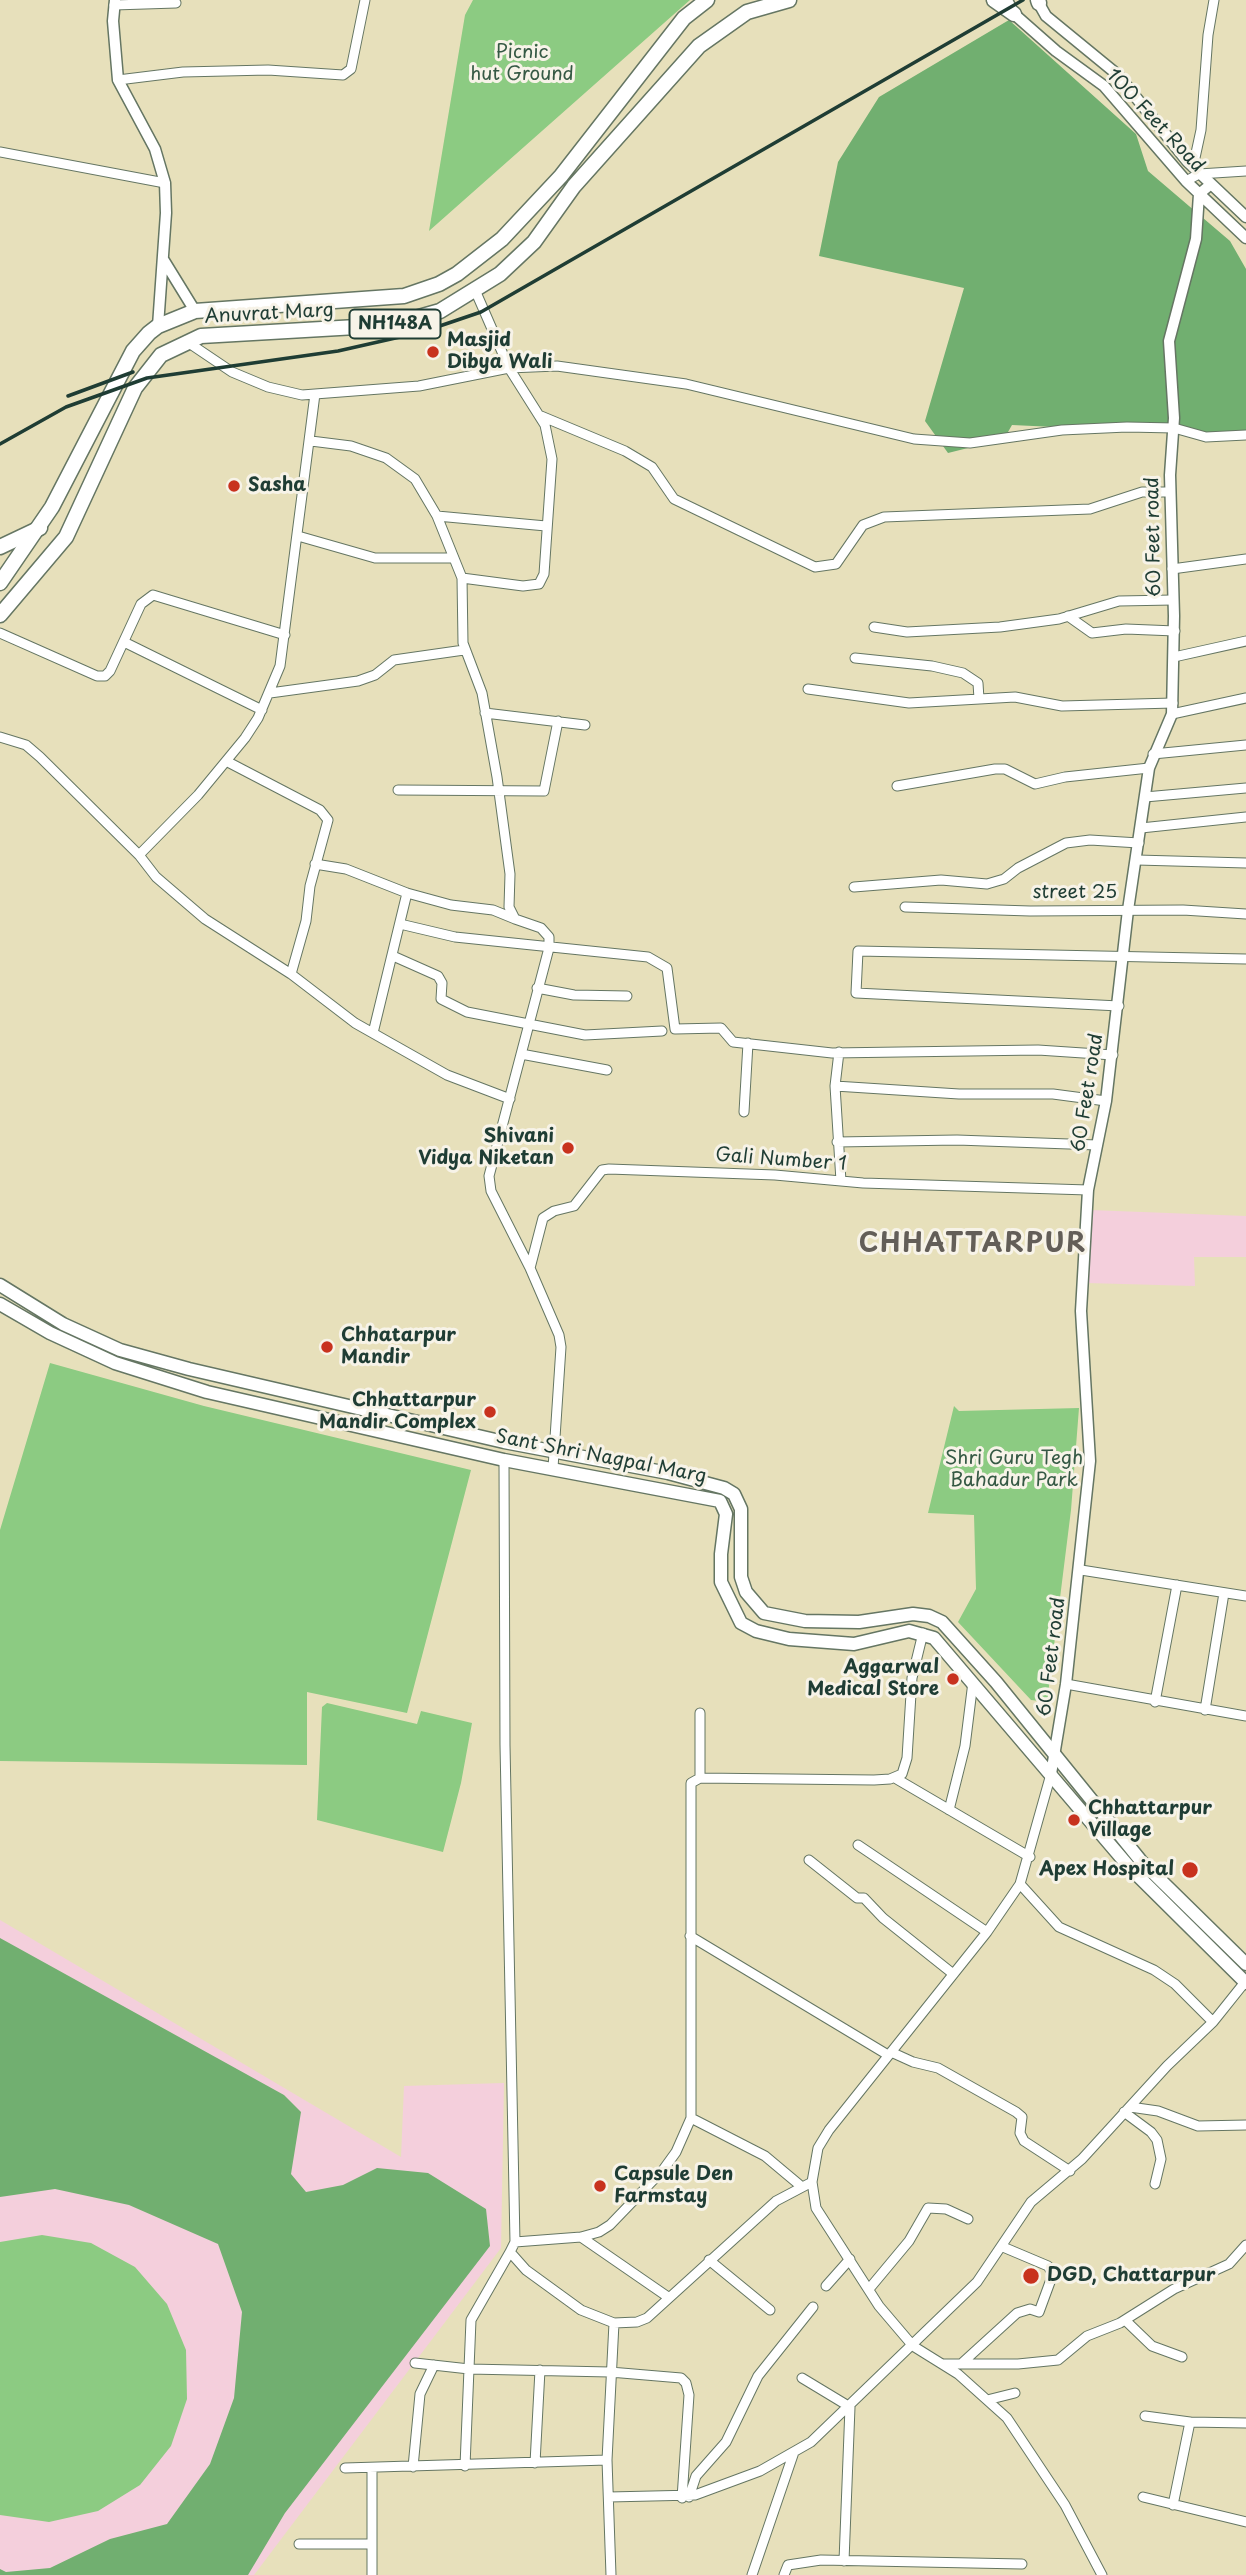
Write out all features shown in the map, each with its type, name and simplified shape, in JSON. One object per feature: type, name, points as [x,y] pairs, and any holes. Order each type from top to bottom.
[{"type":"main road","name":"Anuvrat Marg","points":[[0,585],[40,528],[133,351],[158,326],[195,311],[404,296],[430,288],[457,274],[502,239],[561,176],[684,18],[707,0]]},
{"type":"main road","name":"Anuvrat Marg","points":[[18,597],[66,537],[142,376],[161,355],[186,341],[215,334],[391,325],[440,311],[500,274],[534,242],[574,186],[699,46],[747,12],[789,0]]},
{"type":"main road","points":[[994,0],[1014,14]]},
{"type":"main road","points":[[0,547],[40,528]]},
{"type":"main road","points":[[0,585],[18,597]]},
{"type":"main road","name":"NH148A","points":[[0,615],[18,597]]},
{"type":"main road","name":"Sant Shri Nagpal Marg","points":[[0,1285],[63,1324],[120,1350],[265,1388],[668,1473],[734,1493],[741,1509],[741,1577],[746,1592],[764,1613],[805,1621],[836,1622],[913,1614],[929,1616],[942,1622],[1057,1756],[1142,1861],[1246,1964]]},
{"type":"main road","name":"Sant Shri Nagpal Marg","points":[[0,1304],[50,1333],[115,1363],[207,1392],[504,1460],[720,1501],[726,1514],[720,1554],[721,1581],[741,1623],[756,1631],[789,1639],[854,1644],[909,1631],[923,1633]]},
{"type":"main road","points":[[260,1403],[265,1388]]},
{"type":"main road","points":[[923,1633],[934,1638],[1130,1868],[1246,1983]]},
{"type":"street","points":[[118,80],[183,72],[268,70],[343,75],[351,69],[365,0]]},
{"type":"street","name":"100 Feet Road","points":[[1007,0],[1014,14],[1056,51],[1104,86],[1186,181],[1246,238]]},
{"type":"street","points":[[1186,181],[1196,170],[1208,35],[1214,0]]},
{"type":"street","name":"100 Feet Road","points":[[1038,1],[1046,16],[1125,83],[1196,170],[1246,217]]},
{"type":"street","points":[[158,326],[166,213],[165,183],[155,149],[118,80],[114,3],[176,3]]},
{"type":"street","points":[[0,152],[165,183]]},
{"type":"street","points":[[1196,170],[1246,170]]},
{"type":"street","points":[[1199,194],[1210,185]]},
{"type":"street","name":"60 Feet road","points":[[1051,1774],[1057,1756],[1081,1570],[1090,1461],[1081,1311],[1088,1190],[1113,1055],[1128,911],[1149,768],[1172,708],[1175,631],[1169,341],[1196,239],[1199,194]]},
{"type":"street","points":[[162,257],[195,311]]},
{"type":"street","points":[[462,578],[523,586],[539,584],[544,574],[552,459],[548,434],[541,416],[509,368],[475,290]]},
{"type":"street","points":[[186,341],[232,372],[290,392],[315,394],[419,386],[509,368],[557,366],[686,384],[926,440],[970,443],[1062,430],[1206,437],[1246,435]]},
{"type":"street","points":[[139,855],[181,814],[226,761],[262,709],[280,666],[315,394]]},
{"type":"street","points":[[541,416],[625,451],[652,467],[674,499],[684,506],[816,567],[836,564],[863,525],[884,517],[1090,509],[1142,492],[1171,492]]},
{"type":"street","points":[[311,441],[359,448],[386,458],[415,479],[437,516],[462,578],[464,650],[482,694],[510,874],[509,901],[515,919]]},
{"type":"street","points":[[437,516],[547,526]]},
{"type":"street","points":[[298,536],[375,558],[454,558]]},
{"type":"street","points":[[1172,569],[1246,559]]},
{"type":"street","points":[[0,633],[97,676],[105,676],[110,671],[141,604],[153,596],[285,635]]},
{"type":"street","points":[[874,627],[907,632],[954,631],[1042,622],[1119,601],[1173,600]]},
{"type":"street","points":[[1068,616],[1092,633],[1126,629],[1175,631]]},
{"type":"street","points":[[1174,657],[1246,641]]},
{"type":"street","points":[[124,642],[262,709]]},
{"type":"street","points":[[270,692],[358,681],[375,675],[394,660],[464,650]]},
{"type":"street","points":[[855,658],[932,666],[963,673],[978,683],[979,699]]},
{"type":"street","points":[[808,689],[896,702],[1015,697],[1070,706],[1172,708],[1246,698]]},
{"type":"street","points":[[485,713],[586,725]]},
{"type":"street","points":[[398,790],[544,792],[558,721]]},
{"type":"street","points":[[0,737],[26,745],[40,757],[139,855],[156,877],[205,919],[291,974],[345,1016],[373,1033],[447,1075],[510,1099]]},
{"type":"street","points":[[1153,754],[1246,745]]},
{"type":"street","points":[[226,761],[326,814],[327,828],[315,864],[306,921],[291,974]]},
{"type":"street","points":[[897,786],[995,768],[1005,769],[1035,784],[1065,777],[1149,768]]},
{"type":"street","points":[[1145,797],[1246,788]]},
{"type":"street","points":[[1141,828],[1246,817]]},
{"type":"street","points":[[854,887],[941,880],[987,884],[1004,879],[1018,868],[1066,843],[1090,840],[1139,843]]},
{"type":"street","points":[[1137,860],[1246,863]]},
{"type":"street","points":[[315,864],[357,872],[407,893],[451,905],[493,910],[545,931],[549,937],[549,948],[527,1024],[510,1099],[489,1169],[489,1183],[556,1322],[561,1347],[553,1468]]},
{"type":"street","points":[[373,1033],[407,893]]},
{"type":"street","name":"street 25","points":[[905,907],[1246,914]]},
{"type":"street","points":[[400,923],[455,937],[648,957],[667,968],[675,1029],[721,1028],[733,1042],[839,1052],[1038,1050],[1113,1055]]},
{"type":"street","points":[[1119,1006],[856,993],[858,951],[1246,959]]},
{"type":"street","points":[[393,956],[438,976],[441,999],[457,1008],[585,1035],[662,1031]]},
{"type":"street","points":[[537,988],[573,995],[627,996]]},
{"type":"street","points":[[744,1112],[748,1043]]},
{"type":"street","points":[[839,1052],[835,1086],[836,1142],[841,1181]]},
{"type":"street","points":[[520,1054],[607,1070]]},
{"type":"street","points":[[835,1086],[959,1094],[1053,1094],[1106,1101]]},
{"type":"street","points":[[836,1142],[957,1140],[1097,1145]]},
{"type":"street","name":"Gali Number 1","points":[[530,1268],[543,1219],[579,1202],[602,1170],[775,1175],[841,1181],[1088,1190]]},
{"type":"street","points":[[465,2466],[474,2312],[515,2242],[505,1745],[504,1460]]},
{"type":"street","points":[[1081,1570],[1246,1596]]},
{"type":"street","points":[[1155,1702],[1177,1586]]},
{"type":"street","points":[[1205,1710],[1224,1593]]},
{"type":"street","points":[[895,1778],[905,1769],[912,1678],[923,1633]]},
{"type":"street","points":[[949,1810],[965,1746],[972,1682]]},
{"type":"street","points":[[1066,1684],[1155,1702],[1246,1716]]},
{"type":"street","points":[[700,1713],[700,1778]]},
{"type":"street","points":[[1051,1774],[1030,1857],[1020,1884],[988,1932],[952,1973],[824,2139],[813,2166],[812,2182],[816,2208],[880,2306],[913,2346],[958,2374],[1007,2418],[1071,2514],[1102,2575]]},
{"type":"street","points":[[515,2242],[581,2237],[599,2232],[610,2225],[639,2197],[676,2152],[691,2118],[694,2089],[690,1936],[691,1783],[700,1778],[895,1778],[1030,1857]]},
{"type":"street","points":[[858,1846],[988,1932]]},
{"type":"street","points":[[810,1860],[857,1898],[864,1898],[883,1918],[952,1973]]},
{"type":"street","points":[[1020,1884],[1059,1927],[1154,1970],[1175,1984],[1213,2022]]},
{"type":"street","points":[[690,1936],[890,2054],[937,2068],[991,2096],[1021,2118],[1020,2133],[1024,2141],[1070,2171]]},
{"type":"street","points":[[609,2497],[685,2497],[731,2483],[811,2442],[977,2282],[1031,2202],[1070,2171],[1213,2022],[1246,1983]]},
{"type":"street","points":[[1127,2110],[1158,2111],[1198,2126],[1246,2125]]},
{"type":"street","points":[[1127,2110],[1157,2140],[1160,2168],[1155,2184]]},
{"type":"street","points":[[691,2118],[765,2156],[802,2186]]},
{"type":"street","points":[[510,2252],[526,2270],[561,2297],[599,2319],[614,2323],[646,2318],[776,2201],[812,2182]]},
{"type":"street","points":[[869,2289],[909,2241],[928,2208],[946,2209],[968,2219]]},
{"type":"street","points":[[581,2237],[668,2297]]},
{"type":"street","points":[[941,2364],[1052,2361],[1065,2356],[1087,2336],[1125,2320],[1174,2289],[1229,2264],[1246,2245]]},
{"type":"street","points":[[961,2364],[1017,2313],[1030,2309],[1039,2312],[1053,2274],[1048,2266],[1003,2247]]},
{"type":"street","points":[[826,2286],[850,2259]]},
{"type":"street","points":[[709,2260],[770,2310]]},
{"type":"street","points":[[685,2497],[695,2476],[726,2442],[758,2376],[813,2307]]},
{"type":"street","points":[[1125,2320],[1152,2346],[1182,2357]]},
{"type":"street","points":[[611,2575],[607,2460],[614,2323]]},
{"type":"street","points":[[415,2363],[469,2369],[670,2375],[687,2384],[685,2497]]},
{"type":"street","points":[[413,2467],[419,2394],[434,2365]]},
{"type":"street","points":[[535,2463],[540,2370]]},
{"type":"street","points":[[802,2378],[850,2407]]},
{"type":"street","points":[[987,2400],[1015,2393]]},
{"type":"street","points":[[844,2561],[850,2407]]},
{"type":"street","points":[[1145,2416],[1190,2422],[1246,2423]]},
{"type":"street","points":[[1173,2505],[1190,2422]]},
{"type":"street","points":[[751,2575],[794,2452]]},
{"type":"street","points":[[345,2468],[607,2460]]},
{"type":"street","points":[[372,2468],[372,2575]]},
{"type":"street","points":[[1143,2497],[1246,2522]]},
{"type":"street","points":[[299,2544],[372,2544]]},
{"type":"street","points":[[784,2575],[788,2565],[794,2563],[844,2561],[1022,2564]]},
{"type":"street","points":[[917,2564],[917,2575]]},
{"type":"shaded area","points":[[1090,1210],[1246,1216],[1246,1257],[1194,1257],[1195,1286],[1086,1283]]},
{"type":"shaded area","points":[[0,1920],[401,2157],[404,2086],[504,2083],[501,2248],[254,2575],[0,2575]]},
{"type":"green space","name":"Picnic hut Ground","points":[[473,0],[690,0],[429,231],[465,15]]},
{"type":"green space","points":[[1009,20],[1136,134],[1148,171],[1230,241],[1246,269],[1246,436],[1012,425],[1004,439],[948,453],[925,421],[964,288],[819,256],[838,162],[879,97]]},
{"type":"green space","points":[[50,1363],[204,1406],[471,1470],[407,1713],[307,1692],[307,1765],[0,1761],[0,1530]]},
{"type":"green space","name":"Shri Guru Tegh Bahadur Park","points":[[954,1406],[959,1411],[1079,1408],[1071,1510],[1047,1702],[1031,1700],[958,1622],[976,1589],[974,1515],[928,1513]]},
{"type":"green space","points":[[327,1703],[417,1724],[421,1711],[472,1723],[461,1783],[443,1852],[317,1820],[322,1707]]},
{"type":"green space","points":[[0,1938],[284,2095],[301,2112],[291,2174],[306,2192],[343,2185],[377,2168],[428,2173],[486,2209],[490,2246],[285,2513],[248,2575],[0,2575],[0,2569],[6,2572],[50,2568],[110,2539],[167,2524],[210,2464],[234,2398],[242,2312],[218,2244],[129,2205],[55,2189],[0,2197]]},
{"type":"green space","points":[[42,2235],[91,2243],[135,2267],[167,2304],[186,2350],[187,2399],[171,2446],[140,2485],[98,2511],[49,2522],[0,2515],[0,2242]]},
{"type":"railway","points":[[0,444],[66,407],[147,378],[338,351],[422,332],[481,312],[1023,0]]},
{"type":"railway","points":[[68,396],[133,372]]},
{"type":"place","name":"Masjid Dibya Wali","points":[[433,352]]},
{"type":"place","name":"Sasha","points":[[234,486]]},
{"type":"place","name":"Shivani Vidya Niketan","points":[[568,1148]]},
{"type":"place","name":"Chhatarpur Mandir","points":[[327,1347]]},
{"type":"place","name":"Chhattarpur Mandir Complex","points":[[490,1412]]},
{"type":"place","name":"Aggarwal Medical Store","points":[[953,1679]]},
{"type":"place","name":"Chhattarpur Village","points":[[1074,1820]]},
{"type":"place","name":"Apex Hospital","points":[[1190,1870]]},
{"type":"place","name":"Capsule Den Farmstay","points":[[600,2186]]},
{"type":"place","name":"DGD, Chattarpur","points":[[1031,2276]]},
{"type":"district","name":"CHHATTARPUR","points":[[973,1245]]}]
